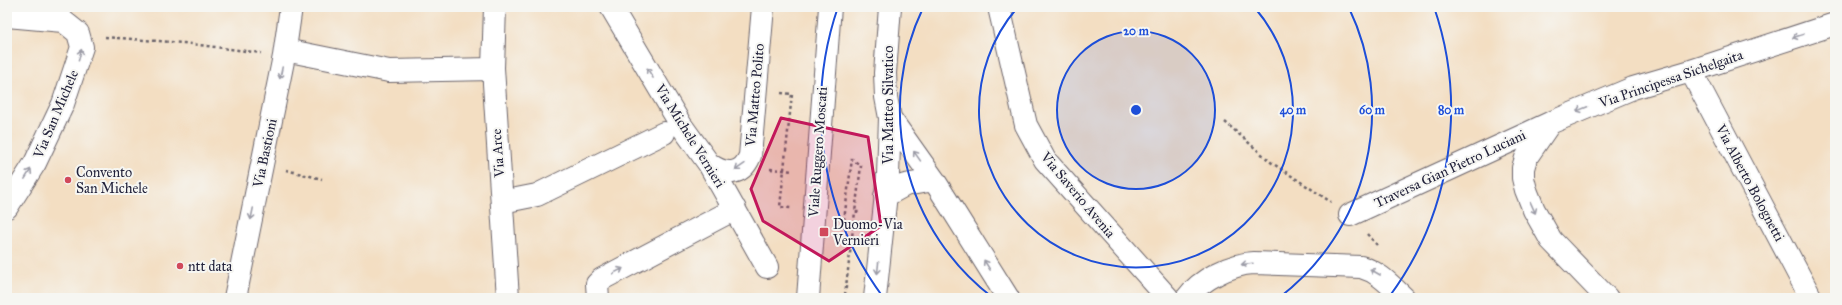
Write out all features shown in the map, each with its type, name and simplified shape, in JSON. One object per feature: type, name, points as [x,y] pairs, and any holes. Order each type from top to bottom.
[{"type":"street","name":"Via Bastioni","points":[[235,298],[285,49],[291,7]]},
{"type":"street","name":"Via Arce","points":[[495,7],[493,66],[498,171],[502,202],[508,298]]},
{"type":"street","name":"Via Michele Vernieri","points":[[611,7],[681,125],[709,164],[767,267]]},
{"type":"street","name":"Via Matteo Polito","points":[[709,164],[718,171],[727,173],[740,169],[748,161],[750,156],[763,7]]},
{"type":"street","name":"Viale Ruggero Moscati","points":[[808,298],[830,7]]},
{"type":"street","name":"Via Matteo Silvatico","points":[[875,298],[885,205],[890,118],[886,97],[885,73],[890,7]]},
{"type":"street","name":"Via Saverio Avenia","points":[[999,7],[1026,125],[1045,160],[1168,298]]},
{"type":"street","name":"Via San Michele","points":[[7,16],[63,22],[78,34],[82,47],[60,111],[34,163],[7,207]]},
{"type":"street","name":"Via Principessa Sichelgaita","points":[[1550,123],[1633,88],[1691,72],[1835,24]]},
{"type":"street","points":[[285,49],[389,71],[493,66]]},
{"type":"street","name":"Via Alberto Bolognetti","points":[[1691,72],[1808,297]]},
{"type":"street","points":[[890,118],[934,180],[1008,298]]},
{"type":"street","points":[[1550,123],[1526,158],[1523,168],[1523,178],[1526,190],[1534,210],[1551,240],[1607,298]]},
{"type":"street","name":"Traversa Gian Pietro Luciani","points":[[1350,215],[1550,123]]},
{"type":"street","points":[[502,202],[537,195],[664,133]]},
{"type":"street","points":[[885,205],[905,185],[934,180]]},
{"type":"street","points":[[598,298],[597,284],[602,279],[735,210]]},
{"type":"street","points":[[1187,298],[1202,284],[1221,272],[1244,264],[1354,266],[1372,270],[1379,274],[1404,298]]},
{"type":"path","points":[[101,36],[285,49]]},
{"type":"path","points":[[780,100],[781,93],[792,94],[780,207],[844,220],[852,159],[861,166],[845,295]]},
{"type":"path","points":[[1225,122],[1272,163],[1350,215],[1389,258],[1379,274]]},
{"type":"path","points":[[262,164],[322,179]]},
{"type":"path","points":[[855,212],[885,205]]},
{"type":"highlighted area","points":[[781,118],[868,137],[881,226],[829,261],[763,221],[751,189]]},
{"type":"place","name":"Convento San Michele","points":[[68,180]]},
{"type":"place","name":"Duomo-Via Vernieri","points":[[824,232]]},
{"type":"place","name":"ntt data","points":[[180,266]]}]
